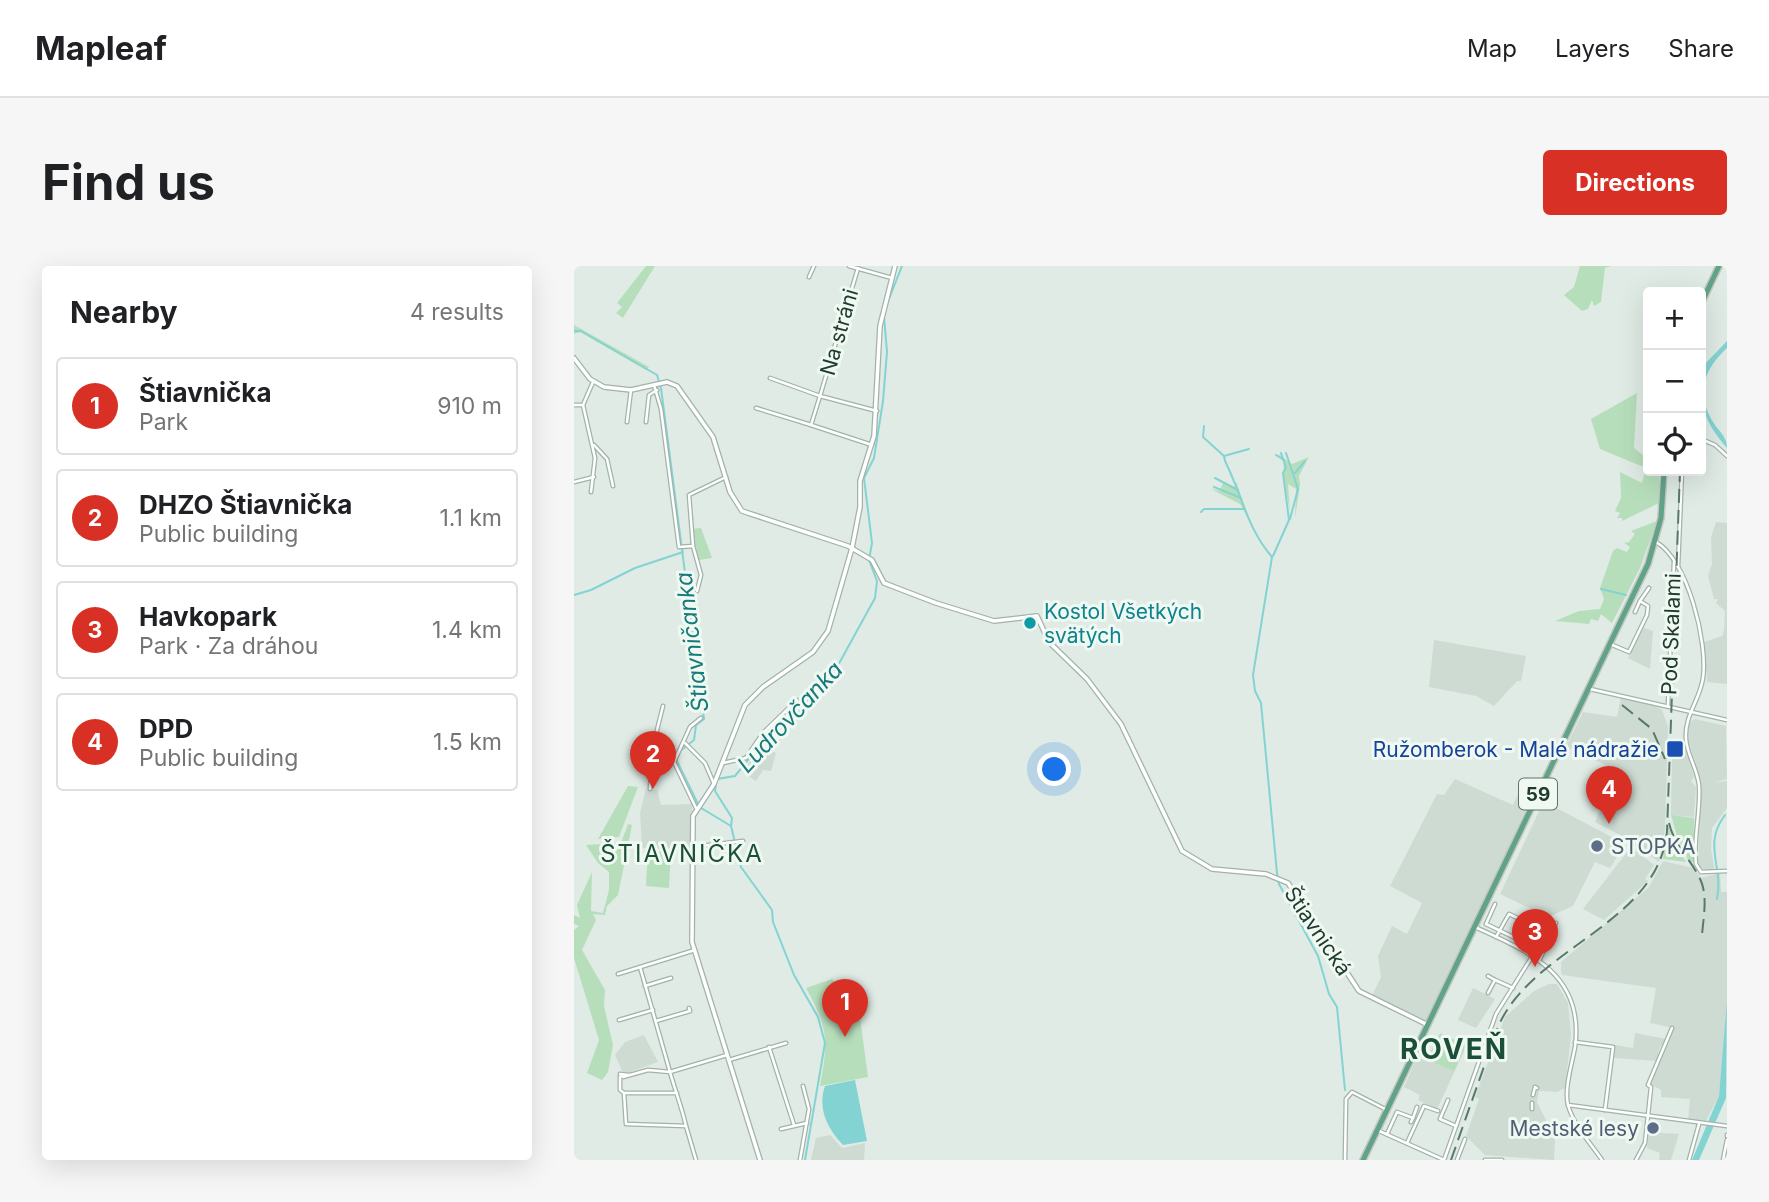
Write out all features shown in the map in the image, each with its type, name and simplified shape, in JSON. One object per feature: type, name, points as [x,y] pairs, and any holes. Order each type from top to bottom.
[{"type":"main road","points":[[1706,293],[1718,267]]},
{"type":"main road","name":"59","points":[[1363,1160],[1610,644],[1656,542],[1662,513],[1664,476]]},
{"type":"street","points":[[809,277],[814,266]]},
{"type":"street","name":"Na stráni","points":[[849,266],[892,278]]},
{"type":"street","points":[[760,1160],[691,935],[692,846],[698,806],[713,784],[739,716],[763,687],[813,652],[822,641],[852,548],[860,507],[860,481],[872,445],[877,411],[880,326],[895,266]]},
{"type":"street","name":"Na stráni","points":[[811,425],[858,268]]},
{"type":"street","points":[[574,358],[593,382],[612,388],[631,390],[658,384],[677,386],[710,432],[734,501],[745,514],[779,522],[852,548]]},
{"type":"street","name":"Na stráni","points":[[770,378],[820,396],[877,411]]},
{"type":"street","points":[[591,492],[594,445],[583,405],[593,382]]},
{"type":"street","points":[[658,384],[682,547],[693,546]]},
{"type":"street","points":[[627,422],[631,390]]},
{"type":"street","points":[[646,422],[649,397],[657,390]]},
{"type":"street","points":[[574,405],[583,405]]},
{"type":"street","points":[[756,408],[872,445]]},
{"type":"street","points":[[1706,441],[1716,445],[1727,456]]},
{"type":"street","points":[[594,445],[607,459],[613,486]]},
{"type":"street","points":[[1678,567],[1682,476]]},
{"type":"street","points":[[574,482],[594,477]]},
{"type":"street","points":[[697,591],[701,575],[693,546],[688,497],[726,477]]},
{"type":"street","points":[[1656,542],[1667,550],[1690,594],[1703,658],[1702,683],[1691,711],[1686,738],[1698,782],[1696,864],[1701,872],[1727,871]]},
{"type":"street","name":"Štiavnická","points":[[852,548],[869,557],[884,583],[925,600],[997,621],[1037,616],[1052,645],[1087,679],[1121,724],[1182,851],[1200,864],[1222,872],[1266,874],[1281,879],[1294,890],[1359,991],[1428,1025]]},
{"type":"street","name":"Pod Skalami","points":[[1668,705],[1674,562]]},
{"type":"street","points":[[1635,612],[1648,588]]},
{"type":"street","points":[[1610,644],[1629,652],[1648,610],[1648,606],[1640,601]]},
{"type":"street","points":[[1589,688],[1727,720]]},
{"type":"street","points":[[722,763],[746,758],[763,733],[797,700]]},
{"type":"street","points":[[655,767],[657,730],[663,706]]},
{"type":"street","points":[[701,718],[690,727],[688,744],[705,763],[713,784]]},
{"type":"street","points":[[650,789],[651,769],[672,762],[678,750],[688,744]]},
{"type":"street","points":[[656,754],[672,762],[698,806]]},
{"type":"street","points":[[692,846],[743,841]]},
{"type":"street","points":[[1495,904],[1486,924],[1532,946]]},
{"type":"street","points":[[1377,1129],[1444,1160],[1496,1014],[1531,954],[1539,928],[1509,914],[1496,937]]},
{"type":"street","points":[[1539,959],[1556,923]]},
{"type":"street","points":[[1475,927],[1539,959],[1550,969],[1570,1002],[1576,1030],[1568,1105],[1602,1160]]},
{"type":"street","points":[[618,974],[695,950]]},
{"type":"street","points":[[640,967],[696,1160]]},
{"type":"street","points":[[1488,976],[1513,988]]},
{"type":"street","points":[[645,986],[671,978]]},
{"type":"street","points":[[1488,993],[1495,980]]},
{"type":"street","points":[[656,1021],[690,1011],[689,1007]]},
{"type":"street","points":[[620,1020],[653,1010]]},
{"type":"street","points":[[1636,1160],[1645,1143],[1651,1087],[1648,1085],[1672,1028]]},
{"type":"street","points":[[686,1126],[626,1124],[620,1076],[648,1070],[670,1072],[786,1042]]},
{"type":"street","points":[[1575,1042],[1613,1047],[1605,1110]]},
{"type":"street","points":[[769,1047],[794,1125]]},
{"type":"street","points":[[800,1160],[809,1109],[803,1086]]},
{"type":"street","points":[[1534,1095],[1537,1088]]},
{"type":"street","points":[[1345,1160],[1346,1099],[1352,1092],[1387,1110]]},
{"type":"street","points":[[624,1093],[677,1093]]},
{"type":"street","points":[[1448,1100],[1440,1119],[1456,1126]]},
{"type":"street","points":[[1532,1103],[1532,1109]]},
{"type":"street","points":[[1568,1105],[1727,1126]]},
{"type":"street","points":[[1387,1134],[1397,1112],[1412,1120],[1417,1107]]},
{"type":"street","points":[[1407,1143],[1424,1107],[1438,1111]]},
{"type":"street","points":[[781,1129],[807,1123]]},
{"type":"street","points":[[1689,1160],[1699,1124]]},
{"type":"street","points":[[1723,1160],[1727,1137]]},
{"type":"street","points":[[1457,1160],[1465,1139]]},
{"type":"street","points":[[1485,1160],[1502,1160]]},
{"type":"shaded area","points":[[1716,522],[1727,523],[1727,684],[1707,682],[1704,642],[1722,636],[1724,630],[1725,611],[1716,603],[1718,599],[1714,599],[1708,576],[1712,564],[1711,537]]},
{"type":"shaded area","points":[[1642,627],[1653,631],[1650,669],[1628,658]]},
{"type":"shaded area","points":[[1434,640],[1526,656],[1521,681],[1517,681],[1494,706],[1476,696],[1429,687]]},
{"type":"shaded area","points":[[1621,697],[1654,705],[1662,710],[1668,727],[1665,829],[1659,862],[1622,836],[1595,822],[1612,784],[1607,782],[1612,768],[1566,747],[1583,712],[1617,717]]},
{"type":"shaded area","points":[[1695,719],[1726,726],[1727,779],[1715,782],[1727,781],[1727,808],[1712,828],[1711,850],[1715,871],[1698,867],[1701,783],[1688,738],[1689,722]]},
{"type":"shaded area","points":[[762,746],[776,753],[771,771],[763,770],[756,781],[742,772]]},
{"type":"shaded area","points":[[1686,749],[1694,777],[1691,781],[1696,787],[1694,817],[1671,815],[1672,759]]},
{"type":"shaded area","points":[[1455,779],[1513,805],[1523,783],[1535,789],[1431,1026],[1370,1000],[1381,977],[1378,956],[1392,926],[1407,934],[1422,903],[1390,886],[1437,794],[1444,795]]},
{"type":"shaded area","points":[[646,789],[657,790],[661,805],[692,804],[690,850],[642,848],[640,813]]},
{"type":"shaded area","points":[[1547,803],[1625,844],[1610,868],[1595,862],[1573,906],[1548,917],[1500,894],[1542,805]]},
{"type":"shaded area","points":[[1631,847],[1654,865],[1645,879],[1648,881],[1604,920],[1583,909]]},
{"type":"shaded area","points":[[1663,861],[1694,868],[1701,878],[1720,873],[1721,892],[1727,892],[1727,1000],[1723,1055],[1719,1096],[1706,1121],[1688,1120],[1690,1099],[1661,1097],[1661,1090],[1650,1084],[1674,1028],[1650,1023],[1656,988],[1562,975],[1561,971],[1561,962],[1649,887]]},
{"type":"shaded area","points":[[1549,984],[1557,984],[1568,1003],[1571,1035],[1565,1088],[1557,1092],[1539,1091],[1537,1102],[1555,1138],[1554,1160],[1485,1155],[1466,1136],[1479,1099],[1475,1097],[1505,1017],[1534,991]]},
{"type":"shaded area","points":[[1473,988],[1495,999],[1476,1028],[1458,1020]]},
{"type":"shaded area","points":[[1440,1033],[1467,1045],[1437,1109],[1418,1100],[1420,1095],[1404,1087],[1417,1057],[1426,1061]]},
{"type":"shaded area","points":[[1635,1033],[1666,1039],[1659,1049],[1657,1061],[1614,1058],[1615,1045],[1633,1048]]},
{"type":"shaded area","points":[[644,1035],[658,1062],[627,1073],[622,1071],[615,1055],[625,1042]]},
{"type":"shaded area","points":[[1649,1132],[1679,1134],[1671,1160],[1659,1160],[1660,1153],[1647,1148]]},
{"type":"shaded area","points":[[830,1135],[842,1148],[865,1143],[864,1160],[811,1160],[816,1138]]},
{"type":"green space","points":[[646,266],[655,266],[623,318],[616,313],[622,307],[617,303]]},
{"type":"green space","points":[[1580,266],[1611,266],[1605,268],[1601,302],[1594,306],[1592,300],[1588,309],[1582,311],[1564,295],[1574,287]]},
{"type":"green space","points":[[574,325],[649,367],[646,370],[580,332],[574,334]]},
{"type":"green space","points":[[1637,393],[1634,448],[1643,455],[1643,467],[1600,449],[1591,419]]},
{"type":"green space","points":[[1278,454],[1292,464],[1309,457],[1299,476],[1295,518],[1296,489],[1288,484],[1290,511],[1283,477],[1284,462]]},
{"type":"green space","points":[[1620,472],[1642,483],[1644,476],[1659,476],[1659,503],[1622,521],[1622,518],[1617,518],[1620,513],[1615,511],[1621,498]]},
{"type":"green space","points":[[1236,481],[1251,524],[1240,504],[1211,489],[1220,491],[1223,482],[1235,488]]},
{"type":"green space","points":[[1657,521],[1640,568],[1612,623],[1601,614],[1598,621],[1591,619],[1589,624],[1555,621],[1579,611],[1600,609],[1604,599],[1600,588],[1613,551],[1617,548],[1627,552],[1630,547],[1624,543],[1629,542],[1635,534],[1631,531]]},
{"type":"green space","points":[[701,528],[712,558],[699,560],[692,529]]},
{"type":"green space","points":[[628,786],[638,787],[619,837],[598,839]]},
{"type":"green space","points":[[1671,815],[1694,818],[1693,862],[1689,862]]},
{"type":"green space","points":[[628,824],[632,825],[618,895],[607,906],[605,915],[593,914],[596,920],[582,950],[605,990],[604,1006],[613,1045],[608,1072],[602,1080],[587,1073],[599,1040],[574,958],[574,930],[579,926],[574,924],[574,915],[580,918],[577,905],[592,872],[591,911],[603,913],[609,890],[609,872],[598,863],[586,845],[621,843]]},
{"type":"green space","points":[[1668,825],[1672,838],[1686,862],[1663,859]]},
{"type":"green space","points":[[648,851],[671,852],[669,888],[646,886]]},
{"type":"green space","points":[[832,979],[858,1002],[868,1077],[820,1086],[825,1036],[819,1015],[806,988]]},
{"type":"green space","points":[[1440,1034],[1466,1045],[1454,1071],[1428,1060]]},
{"type":"water","points":[[1727,341],[1727,348],[1712,365],[1706,377],[1706,363]]},
{"type":"water","points":[[1706,406],[1725,438],[1727,448],[1712,429]]},
{"type":"water","points":[[1727,1000],[1726,1098],[1699,1160],[1692,1160],[1719,1096]]},
{"type":"water","points":[[855,1080],[867,1141],[843,1145],[825,1118],[823,1094],[825,1086]]},
{"type":"waterway","name":"Ludrovčanka","points":[[887,304],[902,266]]},
{"type":"waterway","name":"Ludrovčanka","points":[[717,779],[735,776],[768,735],[798,713],[827,673],[836,669],[875,598],[877,581],[869,560],[872,543],[864,478],[874,458],[883,401],[887,352],[884,316]]},
{"type":"waterway","name":"Štiavničanka","points":[[574,331],[581,331],[657,375],[661,388],[704,719],[696,725],[694,740],[680,751]]},
{"type":"waterway","points":[[1204,426],[1203,437],[1224,456]]},
{"type":"waterway","points":[[1249,449],[1224,456],[1256,535],[1272,557],[1253,675],[1255,691],[1261,703],[1277,873],[1279,884],[1318,956],[1329,994],[1337,1007],[1345,1090]]},
{"type":"waterway","points":[[1273,556],[1289,520],[1283,473],[1286,468],[1281,453]]},
{"type":"waterway","points":[[1286,453],[1298,489],[1290,519]]},
{"type":"waterway","points":[[1276,455],[1284,460]]},
{"type":"waterway","points":[[1295,473],[1305,461]]},
{"type":"waterway","points":[[1215,478],[1238,490]]},
{"type":"waterway","points":[[1214,487],[1241,498]]},
{"type":"waterway","points":[[1201,512],[1204,509],[1244,509]]},
{"type":"waterway","points":[[574,595],[591,590],[635,568],[683,552]]},
{"type":"waterway","points":[[1601,589],[1626,595]]},
{"type":"waterway","name":"Štiavničanka","points":[[676,759],[698,804]]},
{"type":"waterway","name":"Ludrovčanka","points":[[716,785],[715,791],[732,818],[731,826]]},
{"type":"waterway","name":"Štiavničanka","points":[[701,808],[731,826],[741,867],[772,910],[773,922],[794,975],[818,1017],[825,1043],[805,1160]]},
{"type":"waterway","points":[[1717,899],[1718,877],[1714,846],[1718,826],[1725,815]]},
{"type":"railway","points":[[1451,1160],[1498,1027],[1515,999],[1564,954],[1619,913],[1642,890],[1659,863],[1667,831],[1680,476]]},
{"type":"railway","points":[[1622,705],[1652,729],[1665,759]]},
{"type":"railway","points":[[1669,823],[1675,839],[1701,881],[1704,894],[1702,936]]},
{"type":"place","name":"Kostol Všetkých svätých","points":[[1030,623]]},
{"type":"place","name":"Ružomberok - Malé nádražie","points":[[1675,749]]},
{"type":"place","name":"DHZO Štiavnička","points":[[653,789]]},
{"type":"place","name":"DPD","points":[[1609,824]]},
{"type":"place","name":"STOPKA","points":[[1597,846]]},
{"type":"place","name":"Havkopark","points":[[1535,967]]},
{"type":"place","name":"Štiavnička","points":[[845,1037]]},
{"type":"place","name":"Mestské lesy","points":[[1653,1128]]},
{"type":"district","name":"ŠTIAVNIČKA","points":[[682,853]]},
{"type":"district","name":"ROVEŇ","points":[[1454,1049]]}]
